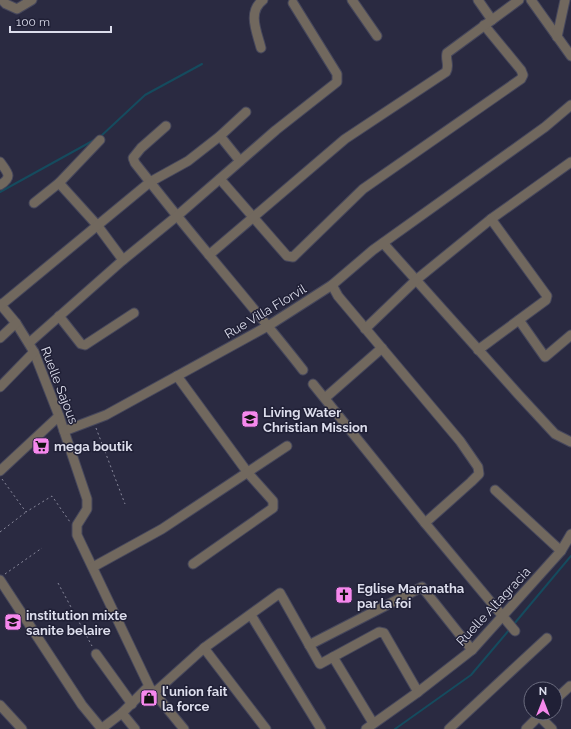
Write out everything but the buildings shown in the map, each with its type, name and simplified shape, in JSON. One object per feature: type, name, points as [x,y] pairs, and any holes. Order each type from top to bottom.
[{"type":"street","points":[[2,0],[6,4],[17,9],[32,0]]},
{"type":"street","points":[[261,48],[254,14],[257,4],[263,0]]},
{"type":"street","points":[[352,0],[377,36]]},
{"type":"street","points":[[220,179],[287,256],[293,256],[363,189],[521,79],[523,75],[522,70],[488,23],[478,0]]},
{"type":"street","points":[[209,255],[345,139],[446,72],[448,67],[446,57],[448,53],[519,0]]},
{"type":"street","points":[[530,0],[571,56]]},
{"type":"street","points":[[557,37],[564,0]]},
{"type":"street","points":[[29,343],[123,260],[177,216],[276,130],[334,84],[338,79],[337,74],[294,3]]},
{"type":"street","name":"Rue Villa Florvil","points":[[64,432],[106,415],[268,326],[332,285],[373,250],[546,127],[571,105]]},
{"type":"street","points":[[1,304],[150,182],[188,161],[220,136],[246,112]]},
{"type":"street","points":[[166,126],[141,148],[133,158],[135,163],[303,370]]},
{"type":"street","points":[[220,136],[240,161]]},
{"type":"street","points":[[34,203],[59,183],[100,140]]},
{"type":"street","points":[[0,162],[9,175],[7,181],[0,185]]},
{"type":"street","points":[[365,329],[416,280],[491,219],[571,162]]},
{"type":"street","points":[[59,183],[97,225],[123,260]]},
{"type":"street","points":[[478,350],[546,300],[547,296],[491,219]]},
{"type":"street","points":[[383,243],[555,434],[571,442]]},
{"type":"street","points":[[332,285],[338,296],[460,441],[478,466],[479,474],[425,523]]},
{"type":"street","name":"Ruelle Sajous","points":[[1,304],[16,323],[34,352],[59,416],[87,499],[87,509],[76,529]]},
{"type":"street","points":[[59,316],[81,344],[85,345],[134,313]]},
{"type":"street","points":[[519,320],[545,357],[571,335]]},
{"type":"street","points":[[0,338],[16,323]]},
{"type":"street","points":[[325,398],[382,348]]},
{"type":"street","points":[[0,387],[34,352]]},
{"type":"street","points":[[177,376],[248,473],[274,501],[273,508],[193,564]]},
{"type":"street","points":[[313,384],[425,523],[515,631]]},
{"type":"street","points":[[0,471],[59,416]]},
{"type":"street","points":[[93,567],[162,529],[287,446]]},
{"type":"street","points":[[495,490],[561,552]]},
{"type":"street","points":[[76,529],[152,690],[184,729]]},
{"type":"street","name":"Ruelle Altagracia","points":[[366,729],[418,692],[472,650],[561,552],[571,534]]},
{"type":"street","points":[[0,579],[82,705],[101,729],[204,648],[280,593],[320,664],[379,632],[384,634],[418,692]]},
{"type":"street","points":[[309,645],[422,587],[472,650]]},
{"type":"street","points":[[251,614],[321,729]]},
{"type":"street","points":[[449,729],[547,638]]},
{"type":"street","points":[[204,648],[266,729]]},
{"type":"street","points":[[96,654],[132,704]]},
{"type":"street","points":[[333,657],[373,723]]},
{"type":"street","points":[[0,705],[22,729]]},
{"type":"street","points":[[122,713],[135,729]]},
{"type":"street","points":[[526,729],[534,721]]},
{"type":"street","points":[[545,721],[552,729]]},
{"type":"path","points":[[93,420],[125,504]]},
{"type":"path","points":[[0,477],[26,512]]},
{"type":"path","points":[[0,532],[26,512],[52,496],[76,529]]},
{"type":"path","points":[[0,579],[42,548]]},
{"type":"path","points":[[58,584],[96,654]]},
{"type":"waterway","points":[[100,137],[145,95],[202,64]]},
{"type":"waterway","points":[[0,192],[96,139]]},
{"type":"waterway","points":[[514,624],[571,556]]},
{"type":"waterway","points":[[395,729],[471,675],[510,629]]},
{"type":"place","name":"Living Water Christian Mission","points":[[250,419]]},
{"type":"place","name":"mega boutik","points":[[41,446]]},
{"type":"place","name":"Eglise Maranatha par la foi","points":[[344,595]]},
{"type":"place","name":"institution mixte sanite belaire","points":[[13,622]]},
{"type":"place","name":"l'union fait la force","points":[[149,698]]}]
